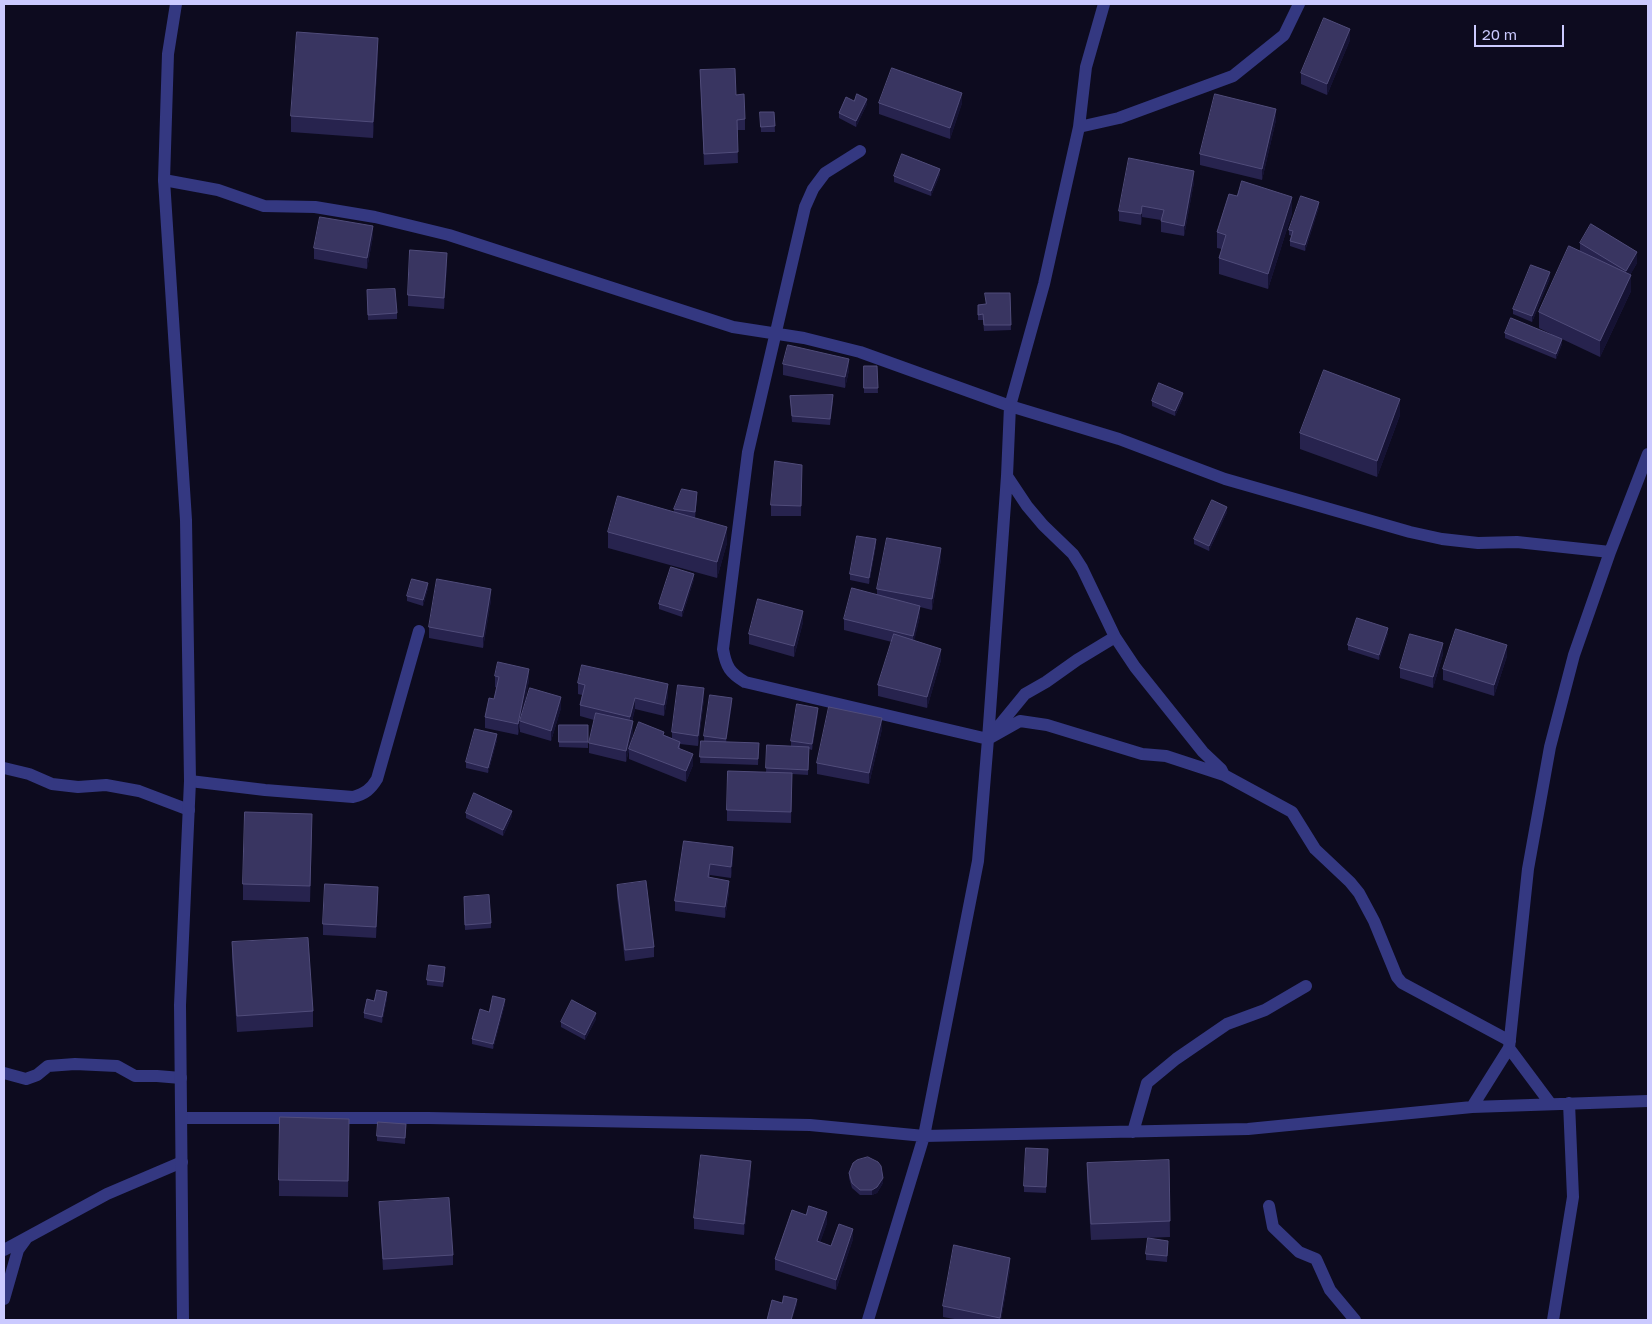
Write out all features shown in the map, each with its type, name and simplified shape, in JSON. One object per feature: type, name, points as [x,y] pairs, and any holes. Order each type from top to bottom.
[{"type":"street","points":[[176,4],[168,54],[164,180],[186,520],[190,781],[180,1005],[183,1320]]},
{"type":"street","points":[[868,1320],[924,1136],[978,861],[1007,476],[1010,406],[1044,284],[1079,127],[1086,67],[1104,4]]},
{"type":"street","points":[[1079,127],[1118,118],[1233,76],[1284,35],[1299,4]]},
{"type":"street","points":[[860,152],[825,173],[813,189],[805,206],[748,452],[723,649],[726,664],[734,675],[746,682],[988,739],[1020,721],[1047,725],[1142,754],[1166,756],[1224,775],[1292,812],[1315,849],[1359,893],[1374,921],[1397,977],[1402,983],[1510,1045],[1550,1103]]},
{"type":"street","points":[[164,180],[218,190],[264,206],[315,207],[375,216],[449,235],[733,327],[804,338],[860,352],[1010,406],[1119,439],[1225,479],[1410,532],[1442,539],[1478,543],[1517,542],[1610,552]]},
{"type":"street","points":[[1472,1107],[1510,1045],[1528,869],[1550,747],[1574,656],[1610,552],[1648,454]]},
{"type":"street","points":[[1007,476],[1027,506],[1043,525],[1073,554],[1082,568],[1114,637],[1135,667],[1203,752],[1221,769],[1224,775]]},
{"type":"street","points":[[190,781],[265,790],[353,797],[363,794],[372,788],[377,779],[419,631]]},
{"type":"street","points":[[988,739],[1025,694],[1114,637]]},
{"type":"street","points":[[4,768],[29,774],[52,784],[78,787],[106,785],[139,791],[189,810]]},
{"type":"street","points":[[1132,1132],[1147,1083],[1176,1059],[1227,1024],[1265,1010],[1306,986]]},
{"type":"street","points":[[4,1073],[26,1079],[37,1075],[48,1066],[75,1064],[117,1066],[135,1076],[182,1078]]},
{"type":"street","points":[[182,1118],[428,1118],[790,1125],[924,1136],[1248,1129],[1472,1107],[1648,1101]]},
{"type":"street","points":[[1553,1320],[1573,1197],[1570,1103]]},
{"type":"street","points":[[4,1250],[107,1194],[182,1162]]},
{"type":"street","points":[[1269,1206],[1273,1227],[1299,1252],[1316,1259],[1330,1290],[1355,1320]]},
{"type":"street","points":[[4,1299],[18,1250],[28,1236]]},
{"type":"building","points":[[1324,18],[1350,29],[1327,84],[1301,73]]},
{"type":"building","points":[[297,32],[378,38],[373,122],[291,116]]},
{"type":"building","points":[[892,68],[962,93],[950,128],[879,103]]},
{"type":"building","points":[[735,69],[736,95],[744,94],[745,119],[737,120],[738,152],[704,154],[700,70]]},
{"type":"building","points":[[857,94],[867,99],[856,121],[839,113],[846,97],[854,101]]},
{"type":"building","points":[[1215,94],[1276,109],[1262,169],[1200,154]]},
{"type":"building","points":[[760,112],[774,112],[775,126],[761,127]]},
{"type":"building","points":[[902,154],[940,169],[931,191],[894,176]]},
{"type":"building","points":[[1129,158],[1194,171],[1184,226],[1161,221],[1164,210],[1142,206],[1141,214],[1119,211]]},
{"type":"building","points":[[1242,181],[1292,197],[1268,274],[1219,258],[1226,235],[1217,232],[1229,194],[1237,196]]},
{"type":"building","points":[[1301,196],[1319,202],[1305,245],[1290,241],[1293,231],[1289,230]]},
{"type":"building","points":[[320,217],[373,226],[367,258],[314,248]]},
{"type":"building","points":[[1591,224],[1637,252],[1626,271],[1580,243]]},
{"type":"building","points":[[1569,246],[1631,275],[1600,341],[1539,312]]},
{"type":"building","points":[[410,250],[447,253],[444,298],[408,295]]},
{"type":"building","points":[[1531,265],[1550,272],[1532,316],[1513,309]]},
{"type":"building","points":[[395,289],[397,313],[368,315],[367,290]]},
{"type":"building","points":[[985,293],[1010,293],[1011,325],[984,325],[983,314],[978,315],[978,305],[986,304]]},
{"type":"building","points":[[1511,318],[1562,339],[1556,354],[1505,333]]},
{"type":"building","points":[[788,345],[849,359],[845,377],[783,364]]},
{"type":"building","points":[[864,366],[877,366],[878,388],[864,388]]},
{"type":"building","points":[[1324,370],[1400,399],[1377,461],[1300,433]]},
{"type":"building","points":[[1159,383],[1183,393],[1175,411],[1152,401]]},
{"type":"building","points":[[833,395],[830,419],[792,416],[790,396]]},
{"type":"building","points":[[775,461],[802,465],[801,506],[771,505]]},
{"type":"building","points":[[682,489],[697,492],[695,512],[674,509]]},
{"type":"building","points":[[618,496],[727,527],[717,562],[608,532]]},
{"type":"building","points":[[1212,500],[1227,507],[1209,546],[1194,539]]},
{"type":"building","points":[[857,536],[876,539],[869,578],[850,574]]},
{"type":"building","points":[[887,538],[941,548],[932,599],[877,589]]},
{"type":"building","points":[[671,567],[694,574],[682,611],[659,604]]},
{"type":"building","points":[[412,579],[428,583],[423,600],[407,596]]},
{"type":"building","points":[[437,579],[491,589],[483,637],[429,627]]},
{"type":"building","points":[[852,588],[920,606],[913,636],[844,619]]},
{"type":"building","points":[[758,599],[803,611],[794,646],[749,634]]},
{"type":"building","points":[[1357,618],[1388,628],[1379,655],[1348,645]]},
{"type":"building","points":[[1456,629],[1507,645],[1494,685],[1443,669]]},
{"type":"building","points":[[894,634],[941,649],[927,697],[878,685]]},
{"type":"building","points":[[1410,634],[1443,643],[1433,677],[1400,668]]},
{"type":"building","points":[[498,662],[529,669],[518,724],[485,717],[489,698],[494,699],[499,677],[495,676]]},
{"type":"building","points":[[582,665],[668,684],[664,705],[635,698],[630,717],[580,705],[585,685],[578,683]]},
{"type":"building","points":[[678,685],[704,688],[698,736],[672,732]]},
{"type":"building","points":[[530,688],[561,697],[551,731],[520,721]]},
{"type":"building","points":[[710,695],[732,698],[726,739],[704,736]]},
{"type":"building","points":[[797,704],[818,708],[812,744],[791,741]]},
{"type":"building","points":[[829,707],[882,718],[869,773],[817,763]]},
{"type":"building","points":[[596,713],[633,721],[626,751],[589,743]]},
{"type":"building","points":[[639,722],[664,732],[663,735],[680,742],[678,748],[693,754],[686,771],[629,749]]},
{"type":"building","points":[[559,725],[588,725],[588,742],[559,742]]},
{"type":"building","points":[[475,729],[497,734],[488,768],[466,762]]},
{"type":"building","points":[[701,741],[759,743],[758,759],[700,757]]},
{"type":"building","points":[[767,745],[809,747],[808,770],[766,768]]},
{"type":"building","points":[[728,771],[792,773],[791,812],[727,810]]},
{"type":"building","points":[[474,793],[512,811],[503,830],[466,813]]},
{"type":"building","points":[[245,812],[312,814],[310,886],[243,884]]},
{"type":"building","points":[[684,841],[733,847],[731,867],[710,864],[708,877],[729,881],[725,907],[675,901]]},
{"type":"building","points":[[646,881],[654,947],[625,950],[617,885]]},
{"type":"building","points":[[325,884],[378,887],[376,927],[323,924]]},
{"type":"building","points":[[489,895],[491,923],[465,925],[464,897]]},
{"type":"building","points":[[308,938],[313,1011],[237,1016],[232,942]]},
{"type":"building","points":[[429,965],[445,967],[443,982],[427,980]]},
{"type":"building","points":[[377,990],[387,992],[382,1017],[364,1013],[367,999],[374,1001]]},
{"type":"building","points":[[493,996],[505,999],[493,1044],[472,1039],[480,1009],[489,1012]]},
{"type":"building","points":[[572,1000],[596,1013],[585,1035],[561,1022]]},
{"type":"building","points":[[280,1117],[349,1119],[348,1181],[279,1180]]},
{"type":"building","points":[[378,1122],[406,1124],[405,1138],[377,1136]]},
{"type":"building","points":[[1026,1148],[1048,1149],[1046,1187],[1024,1186]]},
{"type":"building","points":[[701,1155],[751,1161],[744,1224],[694,1218]]},
{"type":"building","points":[[868,1157],[878,1162],[881,1166],[883,1178],[877,1187],[872,1190],[860,1190],[852,1183],[849,1173],[853,1163]]},
{"type":"building","points":[[1169,1160],[1170,1221],[1091,1224],[1087,1163]]},
{"type":"building","points":[[449,1198],[453,1255],[383,1259],[379,1202]]},
{"type":"building","points":[[809,1206],[827,1212],[817,1241],[831,1246],[839,1224],[853,1229],[836,1280],[775,1259],[792,1210],[806,1215]]},
{"type":"building","points":[[1148,1238],[1168,1241],[1167,1256],[1146,1254]]},
{"type":"building","points":[[954,1245],[1010,1258],[1000,1318],[943,1306]]},
{"type":"building","points":[[784,1296],[797,1299],[791,1320],[767,1320],[772,1300],[782,1303]]}]
